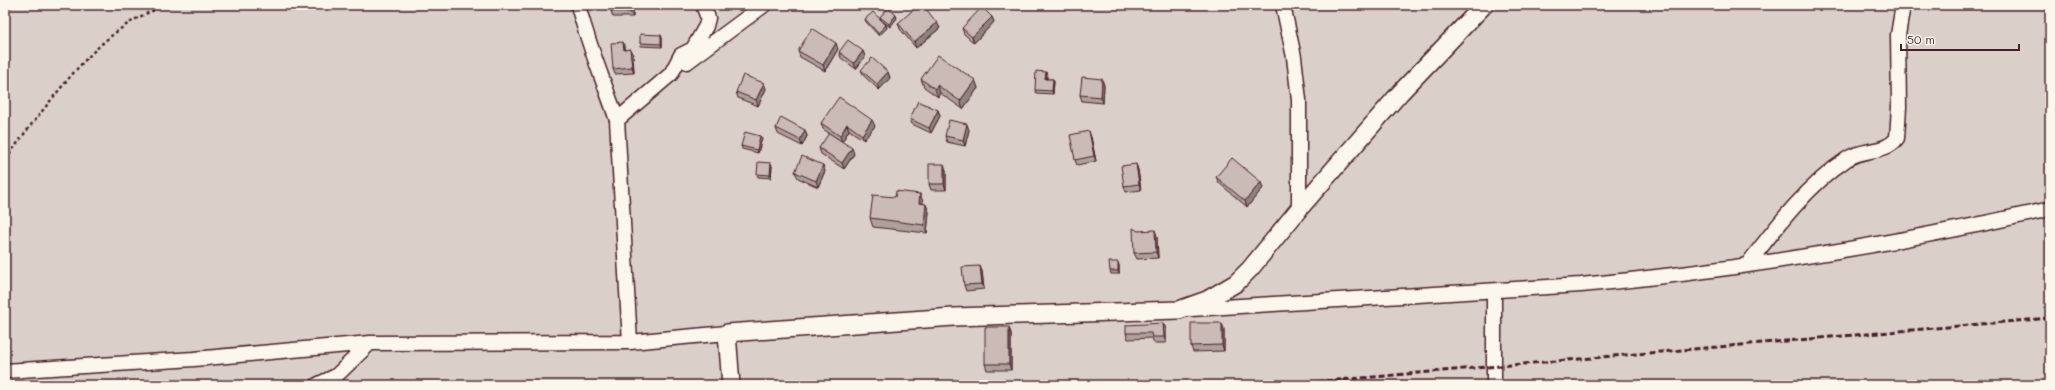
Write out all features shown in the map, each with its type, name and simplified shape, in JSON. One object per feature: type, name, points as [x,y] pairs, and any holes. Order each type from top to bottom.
[{"type":"street","points":[[578,5],[583,26],[603,76],[617,120],[630,342]]},
{"type":"street","points":[[671,74],[681,55],[693,48],[706,26],[708,18],[703,5]]},
{"type":"street","points":[[617,120],[671,74],[764,5]]},
{"type":"street","points":[[1283,5],[1294,57],[1299,100],[1299,209]]},
{"type":"street","points":[[1179,310],[1207,300],[1236,283],[1250,270],[1299,209],[1400,93],[1484,5]]},
{"type":"street","points":[[1748,264],[1784,217],[1814,187],[1848,158],[1888,146],[1897,138],[1899,106],[1898,35],[1903,5]]},
{"type":"street","points":[[5,371],[194,359],[370,342],[630,342],[726,333],[954,317],[1179,310],[1494,291],[1642,279],[1748,264],[1928,235],[2050,209]]},
{"type":"street","points":[[1494,291],[1494,385]]},
{"type":"street","points":[[726,333],[731,385]]},
{"type":"street","points":[[317,385],[336,376],[370,342]]},
{"type":"path","points":[[5,158],[73,72],[92,53],[118,29],[154,9],[169,5]]},
{"type":"shaded area","points":[[5,5],[2050,5],[2050,385],[5,385]]},
{"type":"building","points":[[611,5],[631,5],[630,12],[611,11]]},
{"type":"building","points":[[919,5],[923,5],[937,23],[914,42],[898,23]]},
{"type":"building","points":[[982,7],[992,17],[972,37],[962,28]]},
{"type":"building","points":[[888,8],[896,15],[889,24],[880,17]]},
{"type":"building","points":[[873,12],[886,25],[878,33],[865,19]]},
{"type":"building","points":[[812,28],[836,43],[823,65],[798,51]]},
{"type":"building","points":[[640,34],[661,35],[661,44],[640,43]]},
{"type":"building","points":[[848,40],[863,51],[854,63],[839,52]]},
{"type":"building","points":[[623,42],[624,50],[630,49],[632,67],[613,69],[611,43]]},
{"type":"building","points":[[938,55],[975,80],[960,101],[937,85],[935,89],[921,79]]},
{"type":"building","points":[[872,58],[888,72],[877,84],[861,70]]},
{"type":"building","points":[[1036,71],[1046,72],[1045,79],[1053,79],[1052,91],[1035,90]]},
{"type":"building","points":[[743,75],[764,83],[756,100],[736,92]]},
{"type":"building","points":[[1082,77],[1102,79],[1101,97],[1080,95]]},
{"type":"building","points":[[839,97],[872,120],[862,135],[847,124],[840,136],[821,123]]},
{"type":"building","points":[[918,101],[938,110],[929,128],[910,119]]},
{"type":"building","points":[[781,117],[805,130],[800,140],[776,128]]},
{"type":"building","points":[[949,120],[967,124],[963,140],[945,136]]},
{"type":"building","points":[[1089,131],[1094,156],[1075,160],[1070,135]]},
{"type":"building","points":[[745,132],[760,136],[757,150],[741,146]]},
{"type":"building","points":[[829,133],[852,148],[842,163],[819,148]]},
{"type":"building","points":[[802,156],[823,165],[816,181],[795,172]]},
{"type":"building","points":[[1232,158],[1261,182],[1245,201],[1216,177]]},
{"type":"building","points":[[758,162],[771,163],[770,175],[757,174]]},
{"type":"building","points":[[929,164],[944,164],[944,184],[929,184]]},
{"type":"building","points":[[1136,164],[1139,184],[1124,186],[1121,166]]},
{"type":"building","points":[[896,191],[920,194],[919,203],[926,204],[924,225],[870,218],[873,195],[895,197]]},
{"type":"building","points":[[1133,228],[1138,231],[1155,230],[1156,252],[1134,253]]},
{"type":"building","points":[[1109,262],[1118,262],[1118,271],[1110,271]]},
{"type":"building","points":[[980,266],[982,284],[964,285],[962,267]]},
{"type":"building","points":[[1163,323],[1164,337],[1152,337],[1151,333],[1126,333],[1126,325]]},
{"type":"building","points":[[1191,323],[1222,323],[1222,345],[1191,346]]},
{"type":"building","points":[[985,327],[1009,327],[1009,364],[985,364]]},
{"type":"railway","points":[[1281,385],[2050,318]]}]
